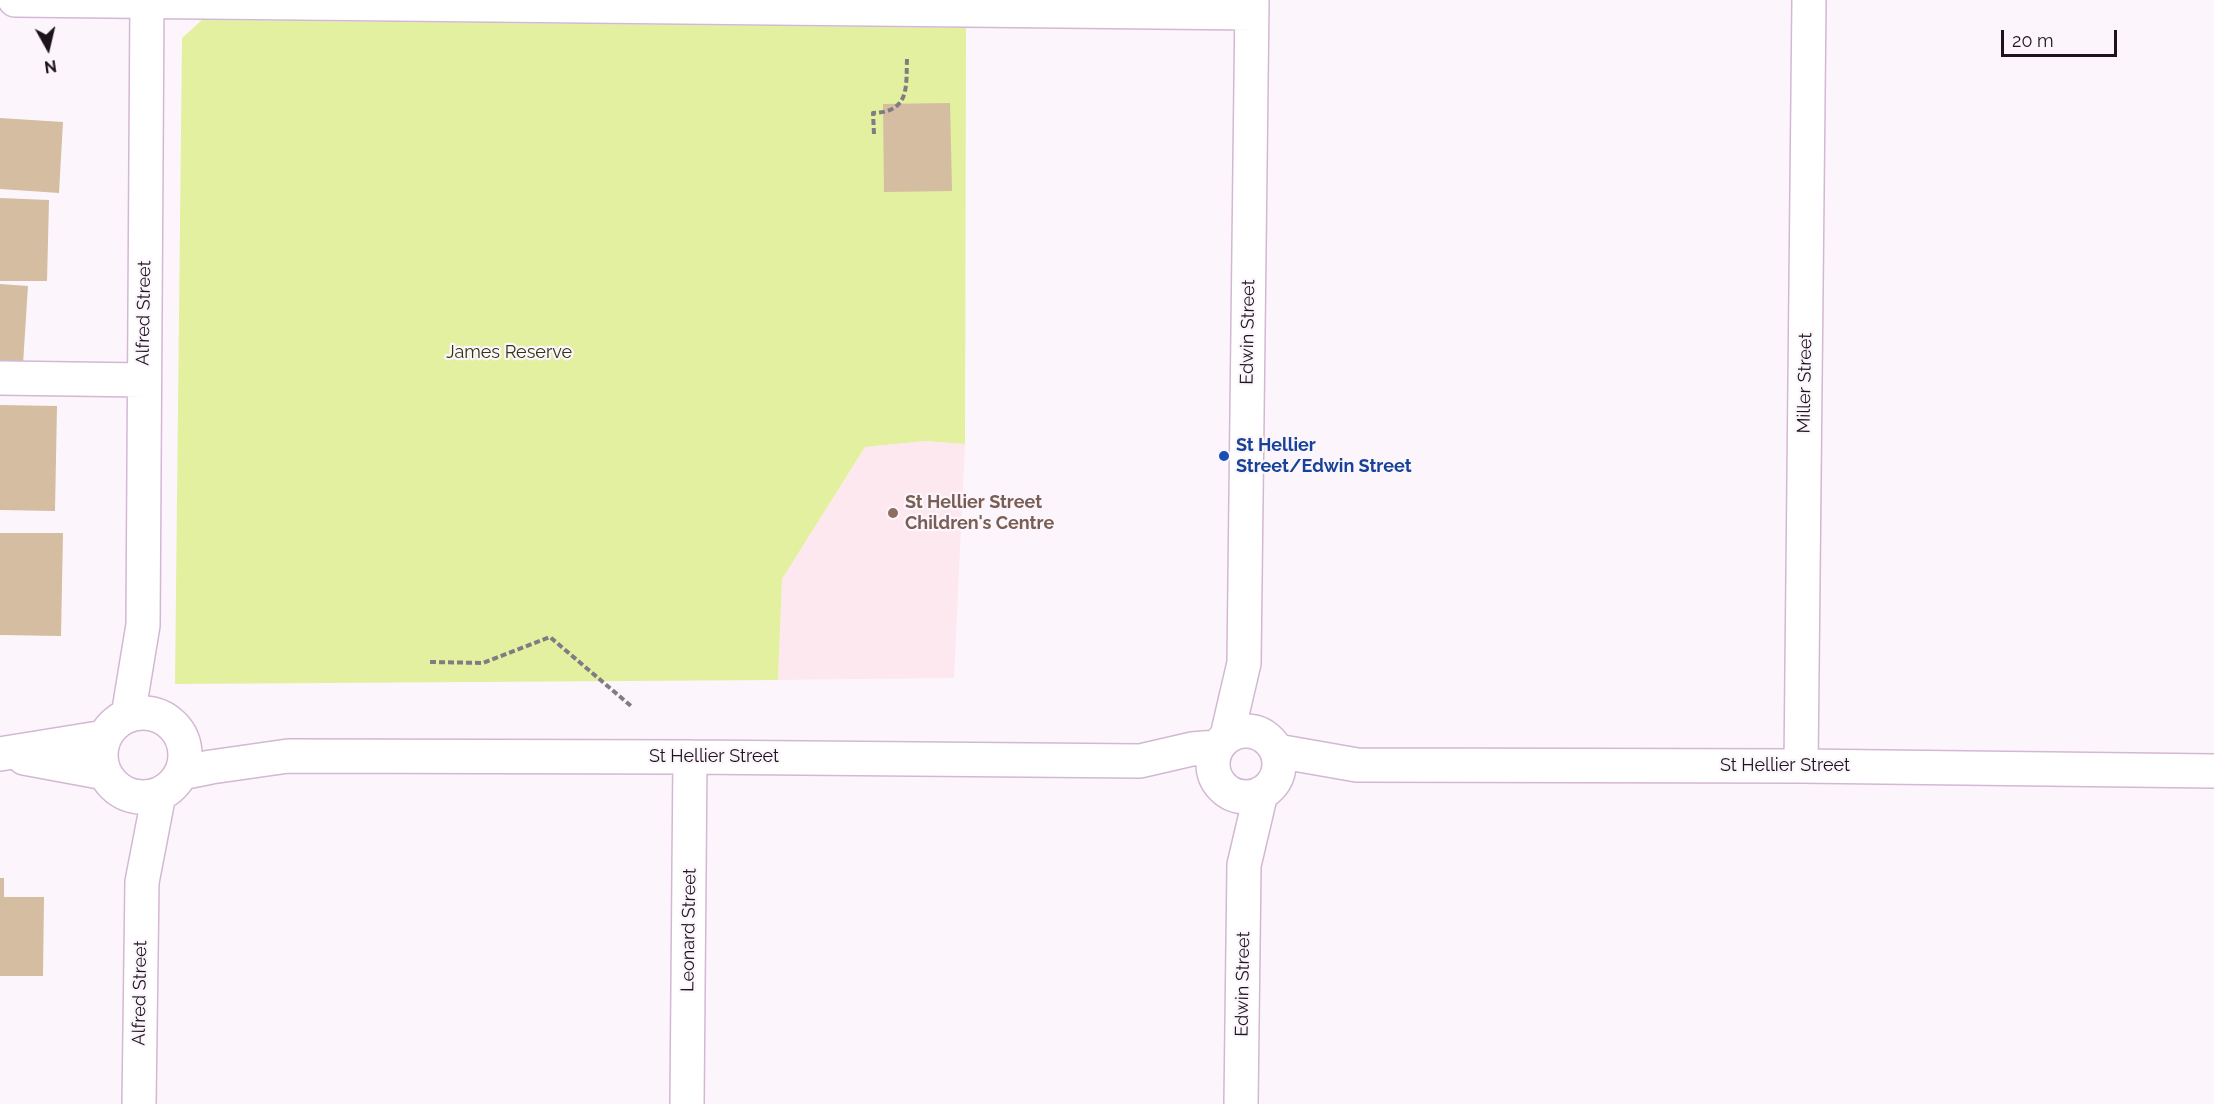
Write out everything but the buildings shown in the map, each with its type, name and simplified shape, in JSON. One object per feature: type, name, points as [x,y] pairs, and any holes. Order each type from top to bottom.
[{"type":"street","points":[[15,0],[1252,7]]},
{"type":"street","name":"Miller Street","points":[[1801,766],[1809,0]]},
{"type":"street","name":"Alfred Street","points":[[117,726],[143,625],[147,1]]},
{"type":"street","name":"Edwin Street","points":[[1222,742],[1244,663],[1252,7]]},
{"type":"street","points":[[0,378],[144,380]]},
{"type":"street","name":"Alfred Street","points":[[143,625],[172,729]]},
{"type":"street","name":"Edwin Street","points":[[1244,663],[1271,744]]},
{"type":"street","points":[[151,714],[172,729],[184,752],[170,784],[137,797],[116,783],[1,754],[117,726],[151,714]]},
{"type":"street","points":[[116,783],[101,761],[101,748],[117,726]]},
{"type":"street","name":"St Hellier Street","points":[[172,729],[288,756]]},
{"type":"street","points":[[1246,730],[1271,744],[1279,762],[1278,773],[1267,788],[1251,796],[1239,796],[1223,787],[1213,764],[1222,742],[1236,732],[1246,730]]},
{"type":"street","name":"St Hellier Street","points":[[170,784],[211,766],[288,756],[1140,761],[1222,742]]},
{"type":"street","name":"St Hellier Street","points":[[1271,744],[1357,765],[1801,766],[2214,771]]},
{"type":"street","name":"Leonard Street","points":[[687,1104],[690,757]]},
{"type":"street","name":"St Hellier Street","points":[[1140,761],[1223,787]]},
{"type":"street","name":"St Hellier Street","points":[[1267,788],[1357,765]]},
{"type":"street","name":"Alfred Street","points":[[116,783],[129,817],[142,882],[139,1104]]},
{"type":"street","name":"Alfred Street","points":[[142,882],[170,784]]},
{"type":"street","name":"Edwin Street","points":[[1223,787],[1244,865],[1241,1104]]},
{"type":"street","name":"Edwin Street","points":[[1244,865],[1267,788]]},
{"type":"path","points":[[874,134],[873,113],[884,113],[896,107],[905,96],[907,59]]},
{"type":"path","points":[[429,662],[483,663],[550,637],[631,706]]},
{"type":"shaded area","name":"St Hellier Street Children's Centre","points":[[925,441],[965,444],[954,678],[778,680],[782,579],[865,447]]},
{"type":"green space","name":"James Reserve","points":[[202,20],[966,28],[965,444],[925,441],[865,447],[782,579],[778,680],[175,684],[182,38]]},
{"type":"place","name":"St Hellier Street/Edwin Street","points":[[1224,456]]},
{"type":"place","name":"St Hellier Street Children's Centre","points":[[893,513]]}]
